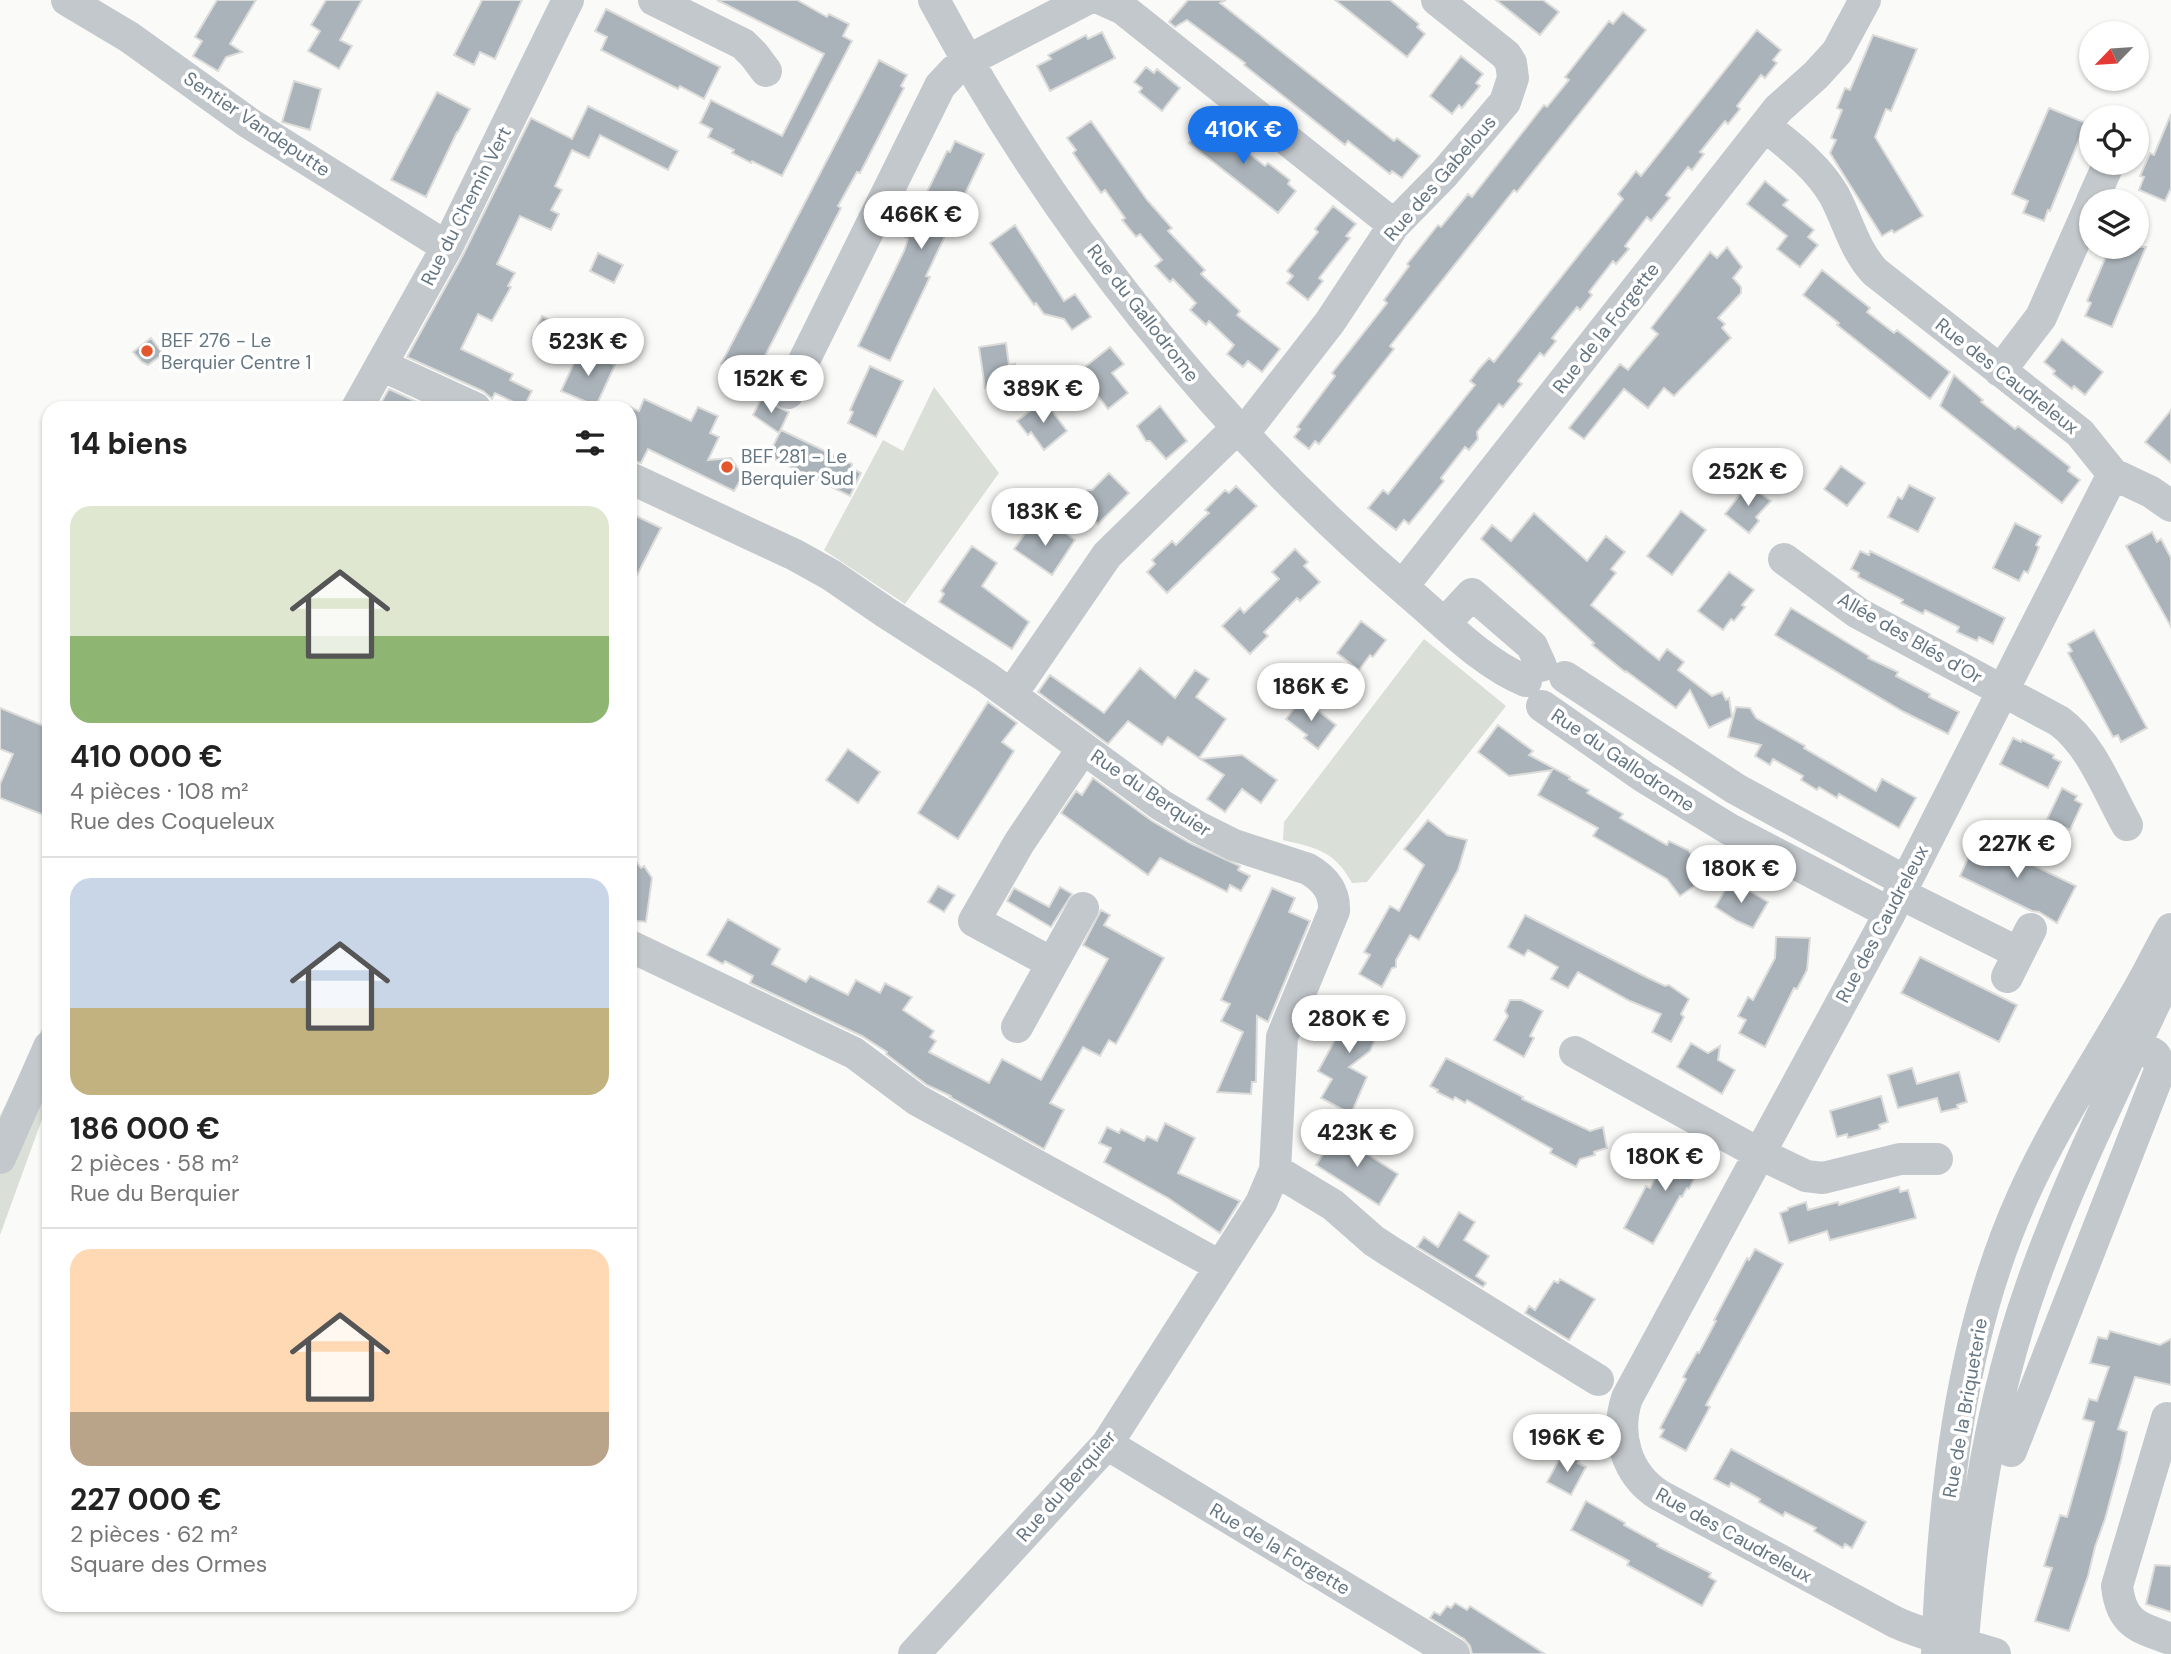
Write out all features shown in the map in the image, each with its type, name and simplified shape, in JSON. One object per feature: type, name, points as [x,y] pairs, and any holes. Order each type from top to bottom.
[{"type":"street","name":"Sentier Vandeputte","points":[[67,0],[129,37],[249,123],[447,247]]},
{"type":"street","name":"Rue du Chemin Vert","points":[[361,401],[447,247],[568,0]]},
{"type":"street","points":[[654,0],[743,44],[766,71]]},
{"type":"street","name":"Rue du Gallodrome","points":[[934,0],[967,61],[1055,199],[1158,337],[1240,430],[1328,521],[1402,587],[1445,623],[1472,594],[1532,646],[1544,682],[1644,777],[1719,823],[1898,896],[2019,953]]},
{"type":"street","points":[[788,393],[940,86],[967,61],[1085,0]]},
{"type":"street","points":[[1103,0],[1123,9],[1394,225]]},
{"type":"street","name":"Rue des Gabelous","points":[[1011,695],[1100,563],[1240,430],[1330,323],[1394,225],[1444,174],[1509,94],[1514,78],[1511,62],[1506,55],[1437,0]]},
{"type":"street","name":"Rue de la Forgette","points":[[1402,587],[1765,126],[1786,101],[1828,63],[1851,31],[1865,0]]},
{"type":"street","name":"Rue des Caudreleux","points":[[1765,126],[1810,162],[1818,172],[1834,197],[1860,254],[1875,272],[2080,433],[2113,474],[1898,896],[1627,1398],[1622,1431],[1628,1458],[1642,1480],[1659,1495],[1895,1622],[1949,1647],[1995,1654]]},
{"type":"street","points":[[2000,371],[2040,317],[2079,231]]},
{"type":"street","points":[[381,365],[460,401]]},
{"type":"street","points":[[2113,474],[2151,492],[2171,506]]},
{"type":"street","name":"Rue du Berquier","points":[[637,481],[816,566],[1011,695],[1161,804],[1198,827],[1234,845],[1318,875],[1331,889],[1334,901],[1334,911],[1282,1037],[1275,1170],[1261,1203],[1107,1444],[914,1654]]},
{"type":"street","name":"Allée des Blés d'Or","points":[[1784,559],[1858,613],[2071,729],[2085,748],[2127,825]]},
{"type":"street","points":[[1052,963],[975,921],[1019,843],[1083,748]]},
{"type":"street","points":[[1017,1027],[1083,908]]},
{"type":"street","name":"Rue de la Briqueterie","points":[[1949,1647],[1999,1401],[2032,1284],[2062,1208],[2136,1043],[2171,929]]},
{"type":"street","points":[[637,949],[854,1053],[917,1100],[1220,1266]]},
{"type":"street","name":"Rue de la Briqueterie","points":[[1949,1647],[1945,1532],[1955,1445],[1968,1365],[1980,1315],[2021,1200],[2055,1130],[2095,1063],[2160,968]]},
{"type":"street","points":[[2011,1451],[2161,1068],[2155,1055],[2136,1043],[2095,1063]]},
{"type":"street","points":[[1575,1052],[1758,1153],[1806,1176],[1823,1178],[1900,1159],[1937,1159]]},
{"type":"street","points":[[0,1158],[42,1063]]},
{"type":"street","points":[[1275,1170],[1333,1205],[1374,1241],[1598,1380]]},
{"type":"street","points":[[2167,1418],[2117,1586],[2122,1610],[2128,1619],[2136,1626],[2171,1639]]},
{"type":"street","name":"Rue de la Forgette","points":[[1107,1444],[1454,1654]]},
{"type":"shaded area","points":[[934,387],[999,473],[905,604],[824,550],[883,440],[903,451]]},
{"type":"shaded area","points":[[1424,639],[1506,706],[1367,882],[1352,883],[1338,863],[1323,852],[1283,840],[1284,822]]},
{"type":"shaded area","points":[[42,1029],[42,1119],[0,1235],[0,1116]]},
{"type":"building","points":[[217,0],[256,0],[230,44],[242,52],[226,57],[218,71],[193,56],[202,41],[195,37]]},
{"type":"building","points":[[326,0],[362,0],[340,40],[352,46],[339,69],[308,51],[320,31],[311,25]]},
{"type":"building","points":[[482,0],[522,0],[495,59],[480,52],[474,65],[454,55]]},
{"type":"building","points":[[717,0],[797,0],[827,17],[829,14],[849,24],[843,36],[852,41],[782,176],[732,153],[734,150],[708,137],[712,129],[700,123],[711,100],[782,136],[824,54]]},
{"type":"building","points":[[1188,0],[1226,0],[1220,3],[1394,141],[1397,138],[1420,156],[1402,178],[1392,171],[1390,174],[1348,141],[1345,145],[1244,65],[1245,63],[1187,20],[1175,27],[1169,22]]},
{"type":"building","points":[[1335,0],[1390,0],[1419,24],[1417,27],[1425,34],[1407,57]]},
{"type":"building","points":[[1496,0],[1543,0],[1559,12],[1540,35]]},
{"type":"building","points":[[606,9],[720,67],[704,99],[680,86],[678,89],[601,50],[607,37],[595,31]]},
{"type":"building","points":[[1623,12],[1646,30],[1390,346],[1394,349],[1319,444],[1315,441],[1309,449],[1294,437],[1300,429],[1297,427],[1335,376],[1332,373],[1387,303],[1384,300],[1409,266],[1407,264],[1438,225],[1441,227],[1468,194],[1472,197],[1544,105],[1547,107],[1569,80],[1565,77],[1609,21],[1613,24]]},
{"type":"building","points":[[1757,30],[1781,50],[1773,60],[1777,63],[1765,78],[1761,75],[1737,106],[1740,109],[1728,124],[1725,121],[1700,152],[1704,154],[1692,170],[1688,167],[1666,195],[1670,198],[1651,221],[1647,217],[1625,246],[1629,249],[1616,264],[1613,261],[1589,292],[1592,295],[1580,310],[1577,307],[1552,338],[1556,341],[1544,356],[1540,353],[1518,381],[1522,384],[1503,407],[1499,404],[1477,432],[1478,439],[1469,450],[1465,447],[1441,478],[1444,481],[1432,496],[1409,524],[1404,520],[1396,530],[1368,508],[1383,490],[1388,494],[1475,385],[1470,381],[1479,369],[1489,358],[1494,362],[1623,199],[1618,194],[1636,171],[1641,176]]},
{"type":"building","points":[[1102,32],[1115,58],[1050,91],[1037,66],[1051,59],[1048,55],[1086,35],[1088,39]]},
{"type":"building","points":[[1873,35],[1917,49],[1891,111],[1886,109],[1875,137],[1923,216],[1894,233],[1892,230],[1882,236],[1830,153],[1836,140],[1831,138],[1842,110],[1837,108],[1845,88],[1850,90]]},
{"type":"building","points":[[1461,56],[1483,74],[1476,83],[1480,86],[1462,108],[1459,105],[1452,114],[1430,96]]},
{"type":"building","points":[[879,60],[907,75],[901,86],[904,88],[860,173],[857,172],[838,206],[841,208],[748,389],[731,380],[735,371],[721,364]]},
{"type":"building","points":[[1146,67],[1154,73],[1157,69],[1180,88],[1162,111],[1139,92],[1142,88],[1134,82]]},
{"type":"building","points":[[294,81],[321,89],[310,130],[282,122]]},
{"type":"building","points":[[437,92],[470,109],[426,197],[391,180]]},
{"type":"building","points":[[588,106],[678,151],[668,170],[600,135],[589,158],[572,150],[555,186],[562,190],[551,210],[559,214],[551,230],[520,216],[497,264],[515,273],[508,286],[511,287],[492,321],[478,314],[461,349],[513,374],[510,380],[532,391],[527,401],[512,401],[495,393],[492,399],[483,391],[407,357],[463,255],[531,118],[572,139]]},
{"type":"building","points":[[2049,108],[2079,120],[2079,140],[2044,221],[2023,213],[2028,201],[2012,194]]},
{"type":"building","points":[[2171,114],[2171,188],[2165,201],[2149,194],[2149,189],[2139,189],[2144,177],[2140,176],[2149,175],[2149,155],[2150,153],[2154,155]]},
{"type":"building","points":[[1207,120],[1215,127],[1218,123],[1240,142],[1238,145],[1265,166],[1268,163],[1290,180],[1288,184],[1296,191],[1278,213],[1189,143]]},
{"type":"building","points":[[1091,121],[1147,200],[1172,228],[1168,231],[1205,270],[1201,274],[1240,311],[1237,315],[1280,349],[1262,372],[1248,361],[1243,367],[1227,354],[1234,345],[1209,321],[1206,325],[1190,310],[1196,303],[1173,279],[1170,282],[1155,266],[1162,260],[1140,234],[1136,237],[1122,220],[1125,218],[1105,190],[1101,193],[1073,153],[1076,150],[1067,138]]},
{"type":"building","points":[[955,141],[984,154],[926,276],[930,277],[890,361],[858,346],[904,251],[908,239],[905,237],[947,151],[950,152]]},
{"type":"building","points":[[1765,181],[1788,200],[1783,205],[1814,230],[1808,237],[1818,245],[1800,267],[1777,249],[1787,236],[1747,204]]},
{"type":"building","points":[[1333,206],[1356,224],[1346,236],[1350,238],[1319,278],[1323,281],[1308,300],[1287,283],[1293,276],[1287,271],[1318,232],[1315,229]]},
{"type":"building","points":[[1015,225],[1064,301],[1075,294],[1091,317],[1072,330],[1064,319],[1044,314],[1036,303],[1034,305],[990,243]]},
{"type":"building","points":[[1727,247],[1742,267],[1733,278],[1741,287],[1741,293],[1718,318],[1725,324],[1722,328],[1731,338],[1674,396],[1664,388],[1648,408],[1624,389],[1584,439],[1569,428],[1620,364],[1628,370],[1658,334],[1651,328],[1710,252],[1717,258]]},
{"type":"building","points":[[598,253],[623,265],[614,283],[590,271]]},
{"type":"building","points":[[2105,259],[2141,259],[2112,327],[2085,316],[2091,303],[2087,301]]},
{"type":"building","points":[[1822,270],[1870,308],[1867,312],[1894,333],[1897,330],[1950,372],[1930,399],[1803,295]]},
{"type":"building","points":[[542,316],[578,334],[567,355],[532,338]]},
{"type":"building","name":"BEF 276 - Le Berquier Centre 1","points":[[151,338],[163,354],[148,365],[133,352]]},
{"type":"building","points":[[2062,339],[2103,372],[2085,395],[2074,386],[2072,389],[2053,374],[2055,371],[2044,362]]},
{"type":"building","points":[[1006,343],[1009,365],[1015,364],[1018,382],[985,388],[979,347]]},
{"type":"building","points":[[1110,347],[1124,364],[1112,373],[1128,393],[1108,409],[1098,396],[1094,396],[1082,377],[1089,372],[1076,374]]},
{"type":"building","points":[[580,350],[615,365],[598,401],[584,401],[561,391]]},
{"type":"building","points":[[870,366],[903,381],[876,437],[848,423],[853,412],[850,410]]},
{"type":"building","points":[[1954,375],[1983,400],[1981,402],[2015,429],[2018,426],[2070,467],[2068,471],[2080,480],[2062,503],[1940,406]]},
{"type":"building","points":[[389,389],[415,401],[382,401]]},
{"type":"building","points":[[644,399],[691,421],[698,407],[718,416],[710,433],[719,437],[708,460],[731,458],[743,476],[734,491],[648,449],[641,463],[637,462],[637,410],[639,411]]},
{"type":"building","points":[[761,399],[789,412],[779,433],[753,415]]},
{"type":"building","points":[[1044,400],[1067,431],[1044,450],[1031,432],[1028,435],[1017,421]]},
{"type":"building","points":[[1160,406],[1187,441],[1166,459],[1150,441],[1146,441],[1137,426]]},
{"type":"building","points":[[2171,410],[2171,463],[2145,442]]},
{"type":"building","points":[[781,430],[852,464],[851,468],[861,473],[850,496],[768,456]]},
{"type":"building","points":[[1841,466],[1865,483],[1847,506],[1824,489]]},
{"type":"building","points":[[1109,473],[1129,493],[1098,524],[1076,502]]},
{"type":"building","points":[[1748,484],[1771,501],[1756,517],[1759,521],[1749,533],[1725,514]]},
{"type":"building","points":[[1909,485],[1935,498],[1918,532],[1888,517],[1898,497],[1902,499]]},
{"type":"building","points":[[1236,486],[1257,506],[1167,593],[1147,572],[1155,564],[1152,560],[1172,541],[1176,545],[1209,513],[1205,510],[1225,490],[1229,493]]},
{"type":"building","points":[[1681,511],[1706,530],[1672,575],[1647,556]]},
{"type":"building","points":[[1534,513],[1587,561],[1606,536],[1625,552],[1611,569],[1616,573],[1591,605],[1659,660],[1667,649],[1684,662],[1678,670],[1712,696],[1722,692],[1726,700],[1729,698],[1732,717],[1709,728],[1690,690],[1676,708],[1625,672],[1592,645],[1594,643],[1481,539],[1492,525],[1511,541]]},
{"type":"building","points":[[637,516],[661,528],[637,575]]},
{"type":"building","points":[[2015,523],[2041,536],[2028,573],[2024,571],[2019,581],[1993,568]]},
{"type":"building","points":[[1031,525],[1049,536],[1056,526],[1075,540],[1052,575],[1014,549]]},
{"type":"building","points":[[2152,532],[2157,542],[2161,539],[2171,558],[2171,627],[2126,546]]},
{"type":"building","points":[[972,546],[997,563],[982,586],[1029,622],[1012,649],[939,602],[944,594],[941,591]]},
{"type":"building","points":[[1295,549],[1308,562],[1304,566],[1320,582],[1300,601],[1297,598],[1264,632],[1268,636],[1250,654],[1222,626],[1240,608],[1244,613],[1279,579],[1272,572]]},
{"type":"building","points":[[1860,551],[1869,555],[1870,551],[2005,618],[1993,644],[1979,637],[1977,641],[1957,632],[1959,627],[1925,610],[1923,614],[1901,603],[1903,600],[1858,577],[1859,573],[1851,569]]},
{"type":"building","points":[[1729,572],[1754,590],[1742,605],[1745,607],[1723,630],[1698,611]]},
{"type":"building","points":[[1791,608],[1869,656],[1868,658],[1898,672],[1896,676],[1930,694],[1929,697],[1959,712],[1948,734],[1904,712],[1775,635]]},
{"type":"building","points":[[1361,621],[1386,640],[1359,670],[1337,653]]},
{"type":"building","points":[[2094,630],[2147,728],[2121,742],[2118,735],[2113,737],[2068,653],[2072,651],[2068,644]]},
{"type":"building","points":[[1140,668],[1175,698],[1195,670],[1209,679],[1196,697],[1226,719],[1199,758],[1168,737],[1162,745],[1128,721],[1108,744],[1038,692],[1050,675],[1104,713]]},
{"type":"building","points":[[1302,698],[1336,725],[1318,749],[1304,738],[1307,735],[1286,719]]},
{"type":"building","points":[[988,702],[1017,723],[1002,742],[1014,751],[958,839],[918,813]]},
{"type":"building","points":[[1736,707],[1750,708],[1756,718],[1876,791],[1882,779],[1916,798],[1899,828],[1839,794],[1837,798],[1819,787],[1817,790],[1801,780],[1803,776],[1773,759],[1770,765],[1755,756],[1761,745],[1728,737]]},
{"type":"building","points":[[0,708],[42,725],[42,814],[0,798],[0,784],[13,754],[0,749]]},
{"type":"building","points":[[1498,725],[1533,751],[1529,755],[1589,790],[1587,793],[1623,814],[1620,818],[1667,845],[1669,841],[1688,850],[1707,877],[1680,896],[1667,879],[1593,836],[1598,828],[1538,795],[1552,770],[1509,776],[1478,752]]},
{"type":"building","points":[[2013,738],[2054,755],[2053,758],[2061,762],[2048,788],[2000,764]]},
{"type":"building","points":[[848,749],[880,772],[858,803],[826,780]]},
{"type":"building","points":[[1242,755],[1277,780],[1261,803],[1242,789],[1225,812],[1207,799],[1224,775],[1200,759]]},
{"type":"building","points":[[1093,778],[1152,821],[1190,843],[1240,866],[1238,870],[1250,876],[1241,891],[1230,885],[1227,892],[1160,858],[1148,875],[1061,813],[1076,791],[1082,795]]},
{"type":"building","points":[[2062,788],[2077,796],[2075,800],[2082,804],[2070,830],[2047,819]]},
{"type":"building","points":[[1428,820],[1447,835],[1467,840],[1458,870],[1419,940],[1410,935],[1396,960],[1396,967],[1392,968],[1382,987],[1359,974],[1370,955],[1364,952],[1390,906],[1399,911],[1424,865],[1404,849]]},
{"type":"building","points":[[1977,838],[2076,886],[2057,923],[1960,876]]},
{"type":"building","points":[[637,863],[641,868],[644,866],[652,878],[646,922],[637,921]]},
{"type":"building","points":[[1731,880],[1768,902],[1753,928],[1715,907]]},
{"type":"building","points":[[938,886],[955,895],[944,912],[928,902]]},
{"type":"building","points":[[1060,887],[1072,894],[1051,927],[1007,901],[1014,888],[1049,907]]},
{"type":"building","points":[[1272,888],[1295,898],[1289,912],[1310,921],[1268,1022],[1257,1016],[1256,1082],[1252,1082],[1251,1094],[1217,1092],[1243,1032],[1221,1021],[1230,1004],[1221,1000]]},
{"type":"building","points":[[1101,910],[1110,915],[1104,925],[1164,958],[1116,1044],[1109,1040],[1100,1056],[1083,1047],[1050,1103],[1064,1110],[1044,1149],[927,1085],[886,1054],[887,1052],[862,1036],[750,983],[753,976],[707,955],[728,919],[780,949],[772,964],[806,982],[810,976],[848,995],[856,980],[880,993],[885,983],[912,997],[903,1010],[934,1031],[930,1037],[936,1041],[929,1052],[989,1083],[1002,1059],[1041,1080],[1108,959],[1083,945]]},
{"type":"building","points":[[1525,915],[1648,978],[1665,986],[1669,985],[1689,999],[1681,1014],[1684,1017],[1671,1042],[1652,1032],[1661,1014],[1630,1001],[1578,972],[1568,988],[1551,979],[1558,967],[1528,950],[1524,956],[1508,947]]},
{"type":"building","points":[[1776,937],[1810,938],[1807,970],[1797,989],[1794,988],[1765,1047],[1739,1033],[1746,1020],[1738,1016],[1748,997],[1753,1000],[1775,958]]},
{"type":"building","points":[[1920,957],[2017,1005],[1999,1042],[1901,993]]},
{"type":"building","points":[[1510,1000],[1521,1000],[1543,1011],[1530,1036],[1534,1038],[1524,1057],[1494,1040],[1508,1016],[1505,1011]]},
{"type":"building","points":[[1357,1002],[1385,1017],[1370,1051],[1349,1067],[1367,1077],[1351,1114],[1321,1098],[1332,1079],[1318,1071],[1335,1040],[1320,1033],[1330,1015],[1345,1023]]},
{"type":"building","points":[[1691,1043],[1708,1053],[1720,1046],[1718,1060],[1735,1070],[1722,1094],[1677,1067]]},
{"type":"building","points":[[1446,1058],[1523,1097],[1522,1099],[1590,1131],[1603,1127],[1607,1148],[1580,1159],[1576,1167],[1550,1153],[1552,1149],[1467,1100],[1465,1103],[1455,1097],[1453,1100],[1437,1092],[1438,1090],[1430,1086]]},
{"type":"building","points":[[1912,1068],[1917,1084],[1959,1072],[1967,1102],[1957,1105],[1958,1108],[1941,1112],[1937,1098],[1898,1108],[1888,1075]]},
{"type":"building","points":[[1881,1096],[1888,1122],[1879,1125],[1880,1129],[1848,1138],[1847,1134],[1837,1137],[1830,1111]]},
{"type":"building","points":[[1165,1123],[1195,1138],[1178,1173],[1240,1201],[1220,1233],[1168,1198],[1104,1162],[1111,1148],[1099,1143],[1107,1127],[1119,1133],[1121,1129],[1144,1141],[1147,1136],[1157,1141]]},
{"type":"building","points":[[1336,1134],[1398,1174],[1379,1205],[1316,1165]]},
{"type":"building","points":[[1684,1141],[1707,1153],[1689,1189],[1680,1196],[1653,1244],[1624,1228],[1646,1186],[1650,1188],[1667,1156],[1674,1160]]},
{"type":"building","points":[[1899,1187],[1900,1192],[1908,1190],[1916,1218],[1830,1240],[1827,1231],[1789,1243],[1780,1213],[1788,1208],[1806,1202],[1808,1210],[1838,1202],[1839,1205]]},
{"type":"building","points":[[1459,1212],[1475,1222],[1464,1240],[1489,1256],[1476,1276],[1486,1283],[1483,1287],[1417,1247],[1424,1237],[1438,1247]]},
{"type":"building","points":[[1755,1249],[1783,1264],[1706,1405],[1710,1407],[1686,1451],[1660,1437],[1664,1430],[1660,1428],[1686,1379],[1683,1377],[1697,1352],[1699,1353],[1747,1258],[1749,1260]]},
{"type":"building","points":[[1560,1279],[1595,1299],[1569,1340],[1525,1313],[1529,1306],[1535,1310],[1554,1281],[1558,1283]]},
{"type":"building","points":[[2110,1331],[2160,1345],[2171,1339],[2171,1385],[2135,1377],[2118,1429],[2127,1432],[2121,1460],[2088,1576],[2069,1631],[2035,1621],[2052,1568],[2044,1566],[2060,1515],[2067,1517],[2094,1422],[2083,1419],[2089,1399],[2097,1401],[2109,1367],[2090,1363],[2098,1337],[2107,1339]]},
{"type":"building","points":[[1731,1449],[1866,1522],[1852,1548],[1845,1544],[1843,1548],[1814,1531],[1816,1528],[1785,1512],[1783,1516],[1731,1483],[1729,1487],[1714,1479]]},
{"type":"building","points":[[1563,1452],[1586,1467],[1571,1495],[1547,1482]]},
{"type":"building","points":[[1586,1501],[1625,1523],[1624,1525],[1658,1544],[1657,1546],[1711,1573],[1709,1577],[1716,1581],[1702,1606],[1627,1565],[1629,1561],[1571,1530]]},
{"type":"building","points":[[2155,1565],[2171,1566],[2171,1612],[2146,1604]]},
{"type":"building","points":[[1455,1603],[1467,1610],[1470,1606],[1545,1654],[1472,1654],[1464,1639],[1430,1618],[1434,1612],[1440,1615],[1447,1606],[1451,1608]]},
{"type":"place","name":"BEF 276 - Le Berquier Centre 1","points":[[147,351]]},
{"type":"place","name":"BEF 281 - Le Berquier Sud","points":[[727,467]]}]
